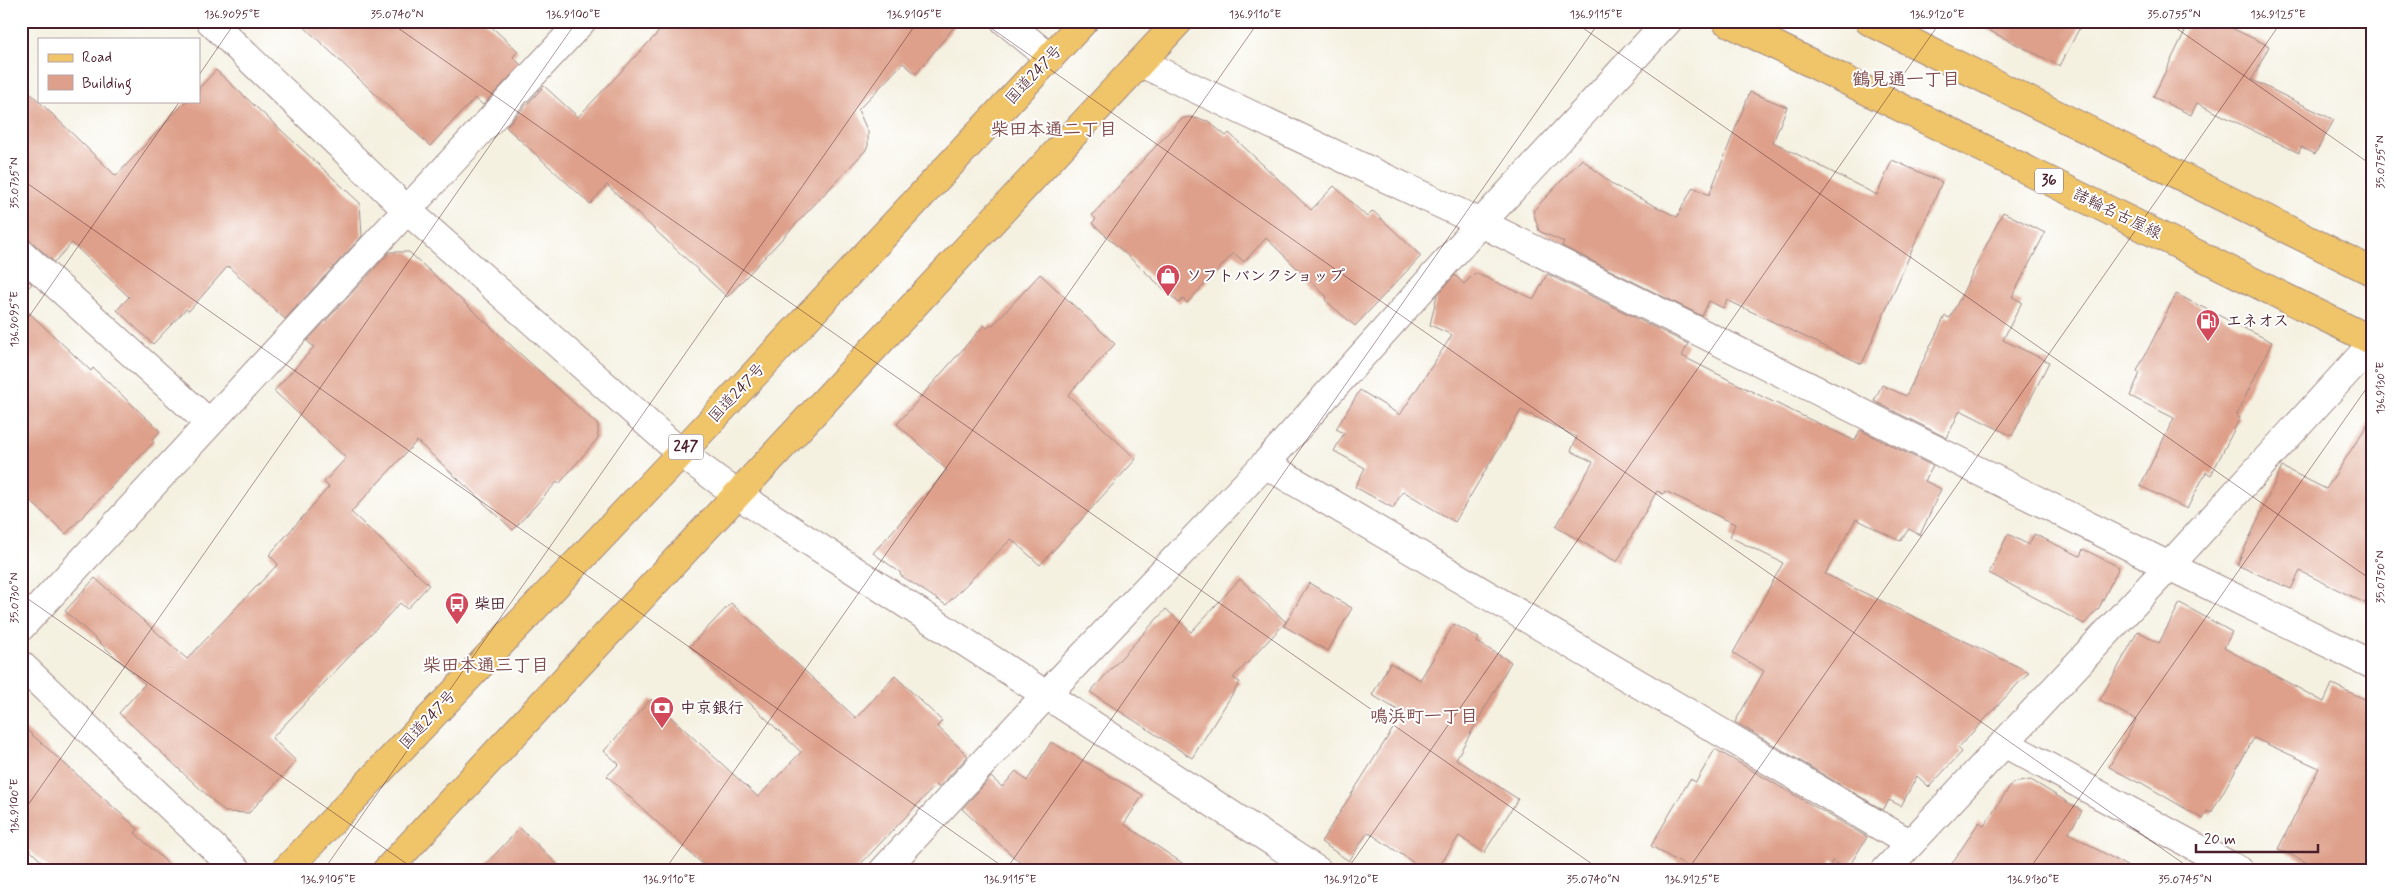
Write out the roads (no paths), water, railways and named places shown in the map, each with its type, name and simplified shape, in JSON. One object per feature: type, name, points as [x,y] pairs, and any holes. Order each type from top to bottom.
[{"type":"main road","name":"国道247号","points":[[285,871],[681,453],[1084,21]]},
{"type":"main road","points":[[386,871],[1179,21]]},
{"type":"main road","name":"諸輪名古屋線","points":[[1726,21],[2373,342]]},
{"type":"main road","points":[[1869,21],[2373,272]]},
{"type":"street","points":[[210,21],[408,211],[681,453],[738,495],[1045,696],[1318,871]]},
{"type":"street","points":[[21,627],[208,422],[408,211],[582,21]]},
{"type":"street","points":[[1005,21],[1050,58]]},
{"type":"street","points":[[883,871],[1045,696],[1265,464],[1481,223],[1668,21]]},
{"type":"street","points":[[1141,63],[1481,223],[2169,566],[2373,665]]},
{"type":"street","points":[[21,254],[208,422]]},
{"type":"street","points":[[1886,871],[1909,843],[2169,566],[2373,342]]},
{"type":"street","points":[[1265,464],[1909,843]]},
{"type":"street","points":[[21,665],[238,871]]},
{"type":"street","points":[[2004,743],[2240,871]]},
{"type":"place","name":"ソフトバンクショップ","points":[[1168,297]]},
{"type":"place","name":"エネオス","points":[[2208,342]]},
{"type":"place","name":"柴田","points":[[457,625]]},
{"type":"place","name":"中京銀行","points":[[662,729]]},
{"type":"district","name":"鶴見通一丁目","points":[[1906,80]]},
{"type":"district","name":"柴田本通二丁目","points":[[1054,130]]},
{"type":"district","name":"柴田本通三丁目","points":[[486,666]]},
{"type":"district","name":"鳴浜町一丁目","points":[[1424,717]]}]
